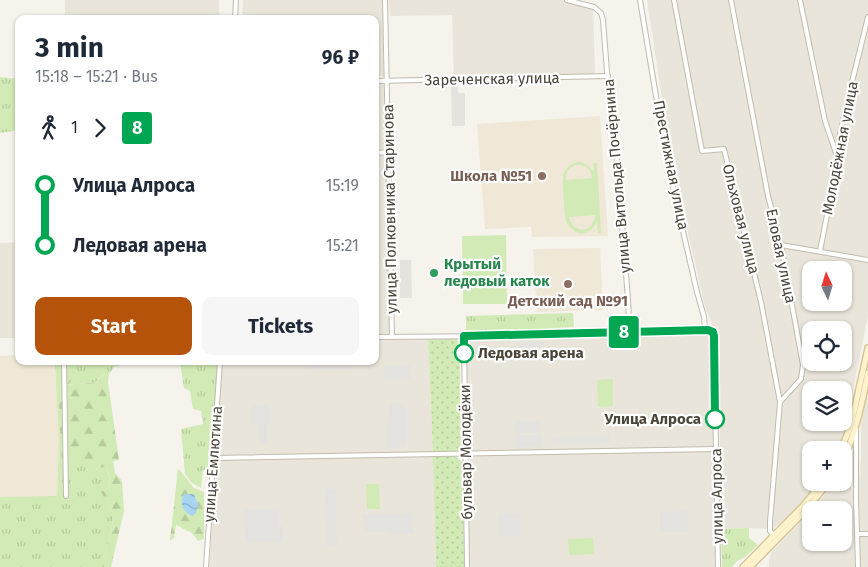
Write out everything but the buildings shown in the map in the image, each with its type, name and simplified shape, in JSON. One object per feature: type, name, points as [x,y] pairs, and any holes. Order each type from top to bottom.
[{"type":"main road","points":[[845,441],[851,425],[868,348]]},
{"type":"main road","points":[[852,441],[868,374]]},
{"type":"main road","points":[[743,567],[815,491]]},
{"type":"main road","points":[[750,567],[806,510],[822,491]]},
{"type":"street","points":[[234,15],[236,0]]},
{"type":"street","name":"улица Полковника Старинова","points":[[386,0],[392,337]]},
{"type":"street","name":"улица Витольда Почёрнина","points":[[567,0],[594,7],[601,13],[603,20],[615,135],[629,322],[633,332]]},
{"type":"street","name":"Престижная улица","points":[[640,0],[667,162],[704,317],[705,330]]},
{"type":"street","name":"Ольховая улица","points":[[674,0],[702,151],[724,150],[761,302],[780,402]]},
{"type":"street","name":"Еловая улица","points":[[731,0],[768,196],[781,245],[803,365],[801,378],[780,402]]},
{"type":"street","points":[[800,0],[824,121],[838,158]]},
{"type":"street","name":"Молодёжная улица","points":[[820,251],[838,158],[839,140],[868,16]]},
{"type":"street","name":"Зареченская улица","points":[[379,81],[608,76]]},
{"type":"street","points":[[379,153],[389,152]]},
{"type":"street","points":[[781,245],[868,260]]},
{"type":"street","points":[[379,338],[705,330]]},
{"type":"street","name":"улица Алроса","points":[[705,330],[711,330],[714,336],[718,567]]},
{"type":"street","name":"бульвар Молодёжи","points":[[464,336],[468,567]]},
{"type":"street","points":[[64,365],[66,496]]},
{"type":"street","name":"улица Емлютина","points":[[206,567],[220,365]]},
{"type":"street","points":[[773,535],[770,531],[770,522],[780,402]]},
{"type":"street","points":[[856,426],[858,567]]},
{"type":"street","points":[[214,458],[716,449]]},
{"type":"street","points":[[852,456],[856,461]]},
{"type":"street","points":[[857,534],[868,534]]},
{"type":"shaded area","points":[[65,0],[219,0],[219,15],[65,15]]},
{"type":"shaded area","points":[[243,0],[382,0],[384,76],[379,76],[379,15],[242,15]]},
{"type":"shaded area","points":[[389,0],[566,0],[593,5],[595,74],[454,78],[452,15],[390,16]]},
{"type":"shaded area","points":[[647,0],[868,0],[868,316],[852,394],[852,381],[802,381],[802,431],[844,431],[842,441],[802,441],[802,491],[811,491],[788,517],[773,529],[721,529],[718,327],[713,326],[705,307],[671,159]]},
{"type":"shaded area","points":[[379,83],[386,85],[390,331],[387,334],[379,334]]},
{"type":"shaded area","points":[[451,87],[458,87],[458,93],[465,93],[465,126],[452,126]]},
{"type":"shaded area","name":"Школа №51","points":[[600,116],[608,236],[532,237],[531,227],[485,229],[477,124]]},
{"type":"shaded area","points":[[15,242],[15,338],[0,338],[0,243]]},
{"type":"shaded area","name":"Детский сад №91","points":[[600,248],[603,310],[537,312],[533,249]]},
{"type":"shaded area","points":[[400,260],[411,260],[412,298],[400,298]]},
{"type":"shaded area","points":[[705,329],[713,332],[718,567],[467,567],[464,336]]},
{"type":"shaded area","points":[[428,339],[433,452],[224,456],[218,452],[222,365],[379,365],[379,340]]},
{"type":"shaded area","points":[[543,341],[543,352],[515,355],[515,346],[519,342]]},
{"type":"shaded area","points":[[15,355],[15,365],[55,366],[59,437],[57,497],[0,497],[0,356]]},
{"type":"shaded area","points":[[310,365],[351,365],[351,369],[310,370]]},
{"type":"shaded area","points":[[410,365],[410,379],[384,380],[384,366]]},
{"type":"shaded area","points":[[868,390],[868,567],[860,567],[858,499],[861,424]]},
{"type":"shaded area","points":[[389,403],[403,403],[403,407],[406,407],[407,447],[387,448]]},
{"type":"shaded area","points":[[251,405],[270,405],[267,443],[259,443],[259,425],[251,425]]},
{"type":"shaded area","points":[[515,421],[540,421],[541,433],[515,433]]},
{"type":"shaded area","points":[[516,435],[541,435],[541,447],[516,447]]},
{"type":"shaded area","points":[[609,435],[610,443],[553,445],[552,437]]},
{"type":"shaded area","points":[[433,456],[436,567],[209,567],[216,467],[221,461]]},
{"type":"shaded area","points":[[325,489],[336,489],[337,546],[326,546]]},
{"type":"shaded area","points":[[852,489],[855,499],[855,567],[769,567],[771,553],[802,520],[802,551],[852,551],[852,501],[820,501],[828,491],[852,491]]},
{"type":"shaded area","points":[[244,509],[279,509],[279,526],[283,526],[283,542],[245,542]]},
{"type":"shaded area","points":[[688,511],[689,532],[660,532],[660,512]]},
{"type":"shaded area","points":[[412,513],[413,534],[389,535],[389,532],[364,532],[363,514]]},
{"type":"shaded area","points":[[498,513],[520,513],[520,536],[498,537]]},
{"type":"green space","points":[[0,77],[15,79],[15,131],[0,133]]},
{"type":"green space","points":[[578,162],[589,166],[594,172],[593,163],[597,163],[601,233],[598,233],[597,221],[592,229],[583,233],[574,231],[567,223],[564,207],[563,176],[570,165]],"holes":[[[575,165],[586,167],[592,178],[566,180],[568,171]],[[595,215],[591,225],[583,230],[575,227],[569,217]]]},
{"type":"green space","points":[[506,235],[507,304],[463,304],[462,236]]},
{"type":"green space","points":[[573,313],[574,327],[554,328],[553,332],[466,334],[466,316]]},
{"type":"green space","points":[[428,339],[456,339],[459,342],[462,446],[457,452],[433,452]]},
{"type":"green space","points":[[121,365],[114,367],[109,374],[103,376],[95,383],[58,385],[88,465],[87,470],[94,474],[98,468],[106,467],[109,476],[110,485],[102,493],[113,512],[113,522],[102,567],[0,567],[0,497],[57,496],[59,437],[55,366]]},
{"type":"green space","points":[[180,365],[218,365],[210,471],[203,470],[201,488],[192,483],[185,474],[181,429],[203,424],[201,411],[193,409],[190,391],[184,388]]},
{"type":"green space","points":[[106,374],[109,374],[108,382],[119,460],[113,461],[115,473],[122,481],[124,511],[111,567],[102,567],[113,522],[113,512],[101,492],[110,485],[109,475],[106,467],[98,468],[94,475],[91,476],[88,474],[87,465],[62,462],[58,385],[95,383]]},
{"type":"green space","points":[[613,379],[613,406],[598,407],[597,380]]},
{"type":"green space","points":[[433,456],[455,456],[463,463],[464,567],[436,567]]},
{"type":"green space","points":[[178,468],[194,488],[204,492],[204,539],[198,541],[192,533],[176,525],[174,538],[170,541]]},
{"type":"green space","points":[[366,484],[379,484],[380,509],[367,509]]},
{"type":"green space","points":[[749,528],[749,538],[758,545],[732,567],[722,567],[722,529]]},
{"type":"green space","points":[[593,538],[594,554],[569,555],[568,539]]},
{"type":"water","points":[[184,494],[194,494],[198,504],[196,513],[192,516],[183,507]]},
{"type":"bus line","name":"8","points":[[464,353],[464,336],[711,330],[714,336],[715,419]]},
{"type":"place","name":"Школа №51","points":[[542,176]]},
{"type":"place","name":"Крытый ледовый каток","points":[[434,273]]},
{"type":"place","name":"Детский сад №91","points":[[568,284]]},
{"type":"place","name":"Ледовая арена","points":[[464,353]]},
{"type":"place","name":"Улица Алроса","points":[[715,419]]}]
